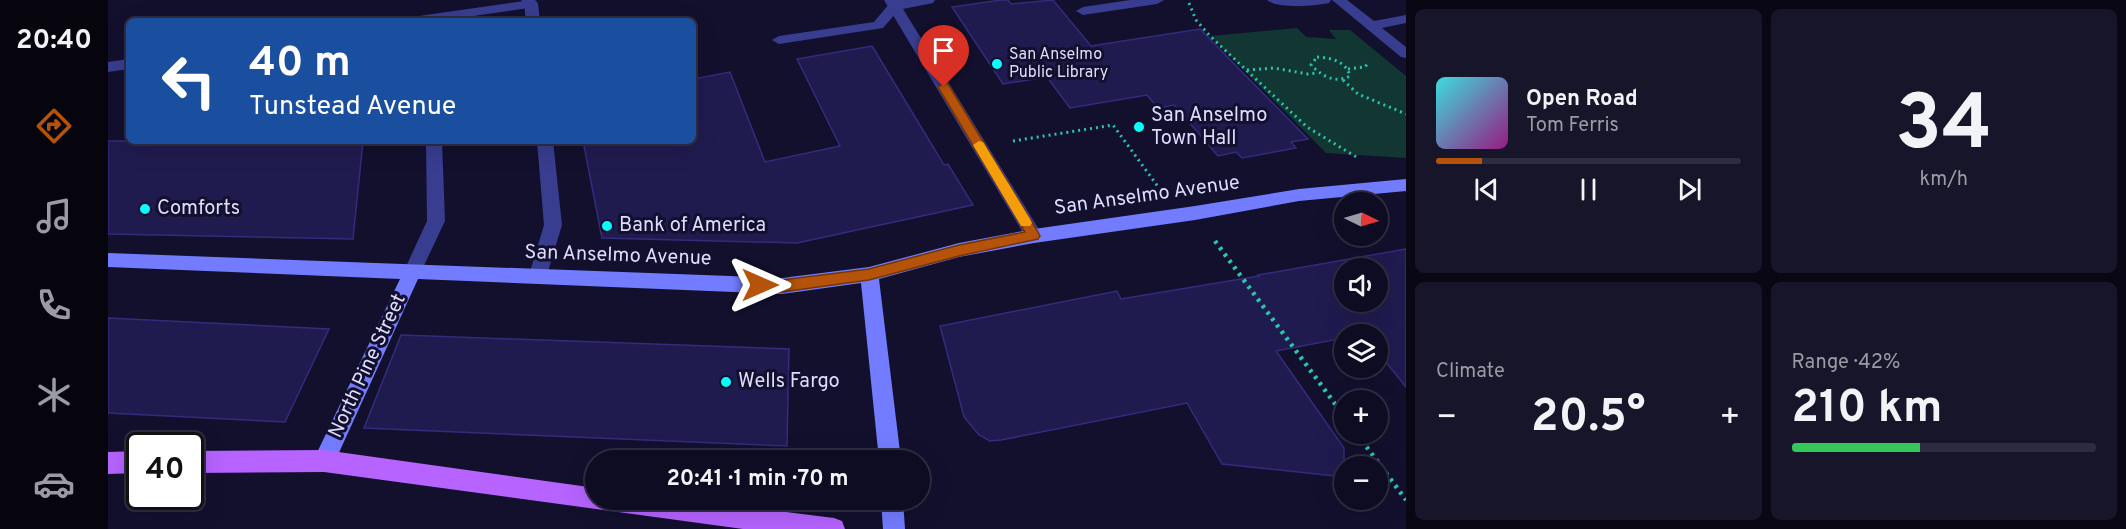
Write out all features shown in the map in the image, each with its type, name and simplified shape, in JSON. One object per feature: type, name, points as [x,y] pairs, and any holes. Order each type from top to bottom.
[{"type":"main road","points":[[204,462],[324,461],[585,497]]},
{"type":"main road","points":[[108,463],[126,462]]},
{"type":"main road","points":[[682,510],[834,529]]},
{"type":"street","points":[[893,3],[928,0]]},
{"type":"street","points":[[1083,11],[1157,0]]},
{"type":"street","points":[[1274,0],[1312,2],[1324,0]]},
{"type":"street","points":[[1339,0],[1406,54]]},
{"type":"street","points":[[443,18],[530,2],[533,18]]},
{"type":"street","points":[[779,40],[878,25],[893,3]]},
{"type":"street","points":[[893,3],[1034,236]]},
{"type":"street","points":[[1371,26],[1406,19]]},
{"type":"street","points":[[108,67],[126,64]]},
{"type":"street","points":[[413,271],[436,221],[434,144]]},
{"type":"street","points":[[538,275],[553,225],[545,144]]},
{"type":"street","name":"San Anselmo Avenue","points":[[108,260],[782,286],[869,274],[959,250],[1034,236],[1299,195],[1399,185]]},
{"type":"street","name":"North Pine Street","points":[[324,461],[413,271]]},
{"type":"street","points":[[869,274],[889,450]]},
{"type":"street","points":[[893,510],[894,529]]},
{"type":"path","points":[[1188,0],[1196,20],[1307,127],[1399,185]]},
{"type":"path","points":[[1247,70],[1275,68],[1308,74],[1317,73],[1330,79],[1342,80],[1350,76],[1348,69],[1340,62],[1328,57],[1317,57],[1311,62],[1317,73]]},
{"type":"path","points":[[1342,80],[1358,94],[1406,114]]},
{"type":"path","points":[[980,147],[1113,125],[1187,214],[1334,403]]},
{"type":"path","points":[[1364,444],[1406,500]]},
{"type":"green space","points":[[1297,28],[1306,37],[1336,39],[1329,30],[1350,30],[1406,76],[1406,158],[1326,153],[1210,36]]},
{"type":"building","points":[[1008,0],[1011,4],[1053,0],[1091,46],[1200,29],[1308,139],[1291,142],[1296,148],[1242,158],[1236,152],[1218,156],[1174,105],[1158,108],[1147,95],[1070,108],[1047,77],[1003,84],[952,7]]},
{"type":"building","points":[[872,46],[944,165],[948,164],[973,205],[797,243],[602,238],[584,144],[696,144],[696,78],[730,72],[765,162],[840,146],[797,59]]},
{"type":"building","points":[[108,141],[126,141],[126,144],[363,144],[353,239],[108,234]]},
{"type":"building","points":[[1406,249],[1406,387],[1388,365],[1388,324],[1334,324],[1334,340],[1276,351],[1334,434],[1334,444],[1341,444],[1344,448],[1344,456],[1334,456],[1334,476],[1222,464],[1187,403],[990,441],[979,435],[964,417],[940,326],[1117,291],[1121,299],[1334,262],[1334,312],[1388,312],[1388,258],[1355,258]]},
{"type":"building","points":[[108,318],[329,329],[285,422],[108,413]]},
{"type":"building","points":[[401,335],[789,349],[787,446],[364,428]]},
{"type":"slow traffic","points":[[979,145],[1026,223]]},
{"type":"place","name":"San Anselmo Public Library","points":[[997,64]]},
{"type":"place","name":"San Anselmo Town Hall","points":[[1139,127]]},
{"type":"place","name":"Comforts","points":[[145,209]]},
{"type":"place","name":"Bank of America","points":[[607,226]]},
{"type":"place","name":"Wells Fargo","points":[[726,382]]},
{"type":"route","points":[[760,285],[782,286],[869,274],[959,250],[1034,236],[944,87]]}]
